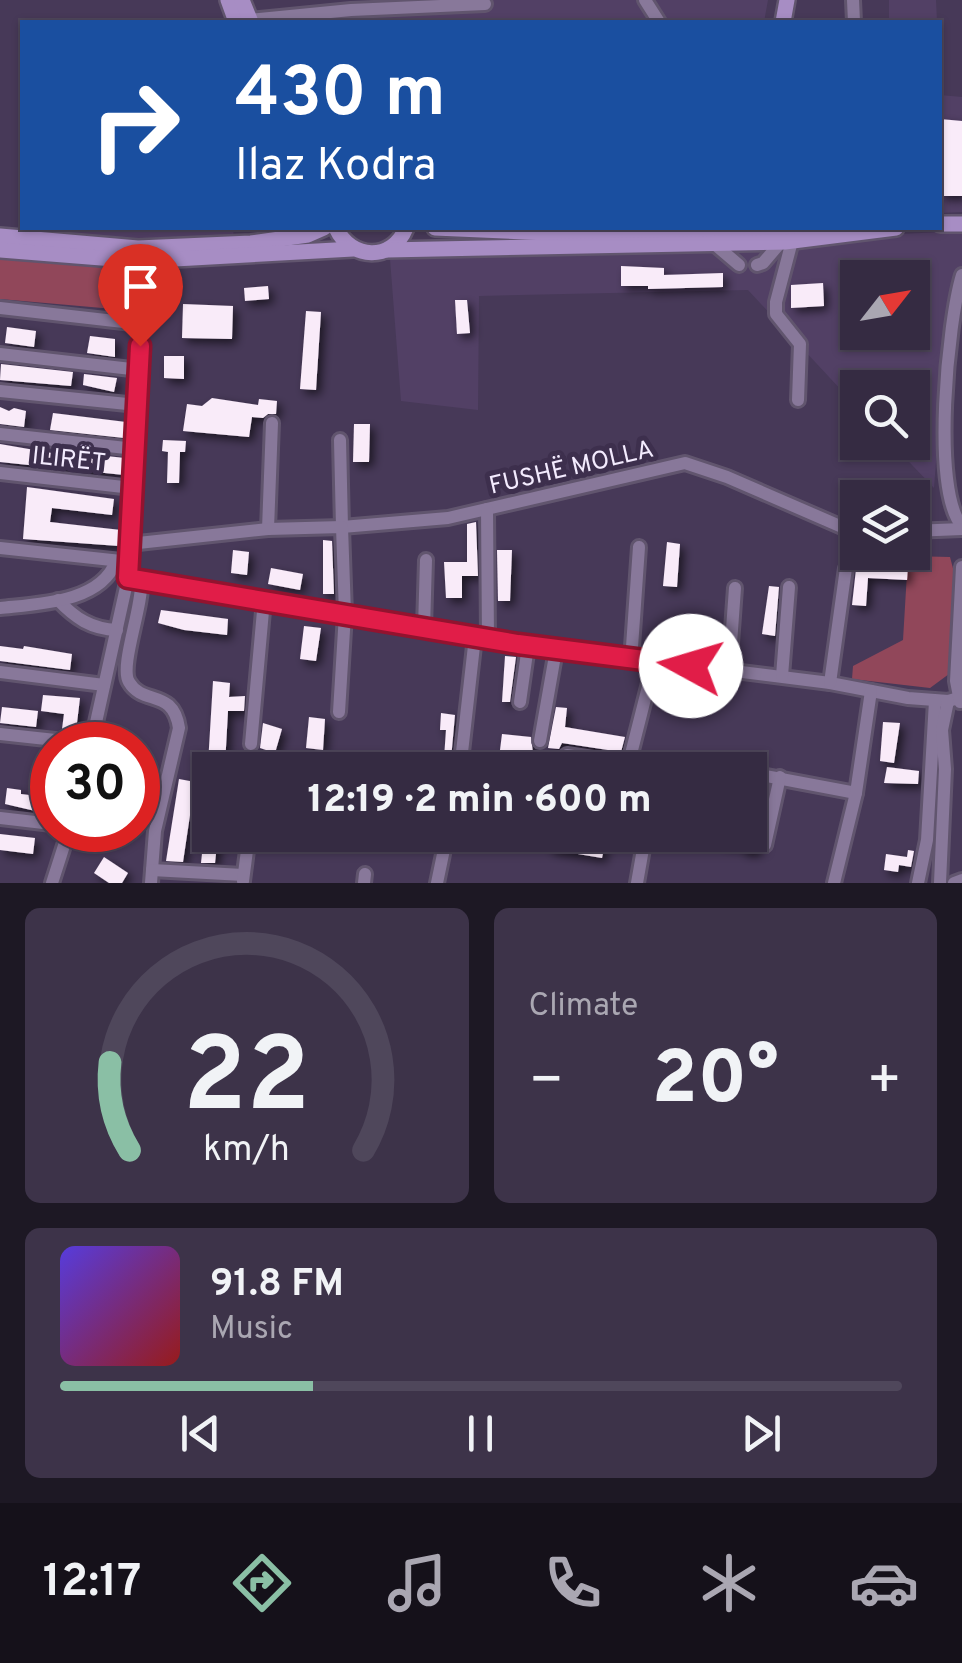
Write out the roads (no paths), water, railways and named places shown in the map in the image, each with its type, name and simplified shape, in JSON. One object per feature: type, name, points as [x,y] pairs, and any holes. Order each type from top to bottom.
[{"type":"main road","points":[[228,0],[244,20]]},
{"type":"main road","points":[[0,236],[138,248],[251,243],[319,230]]},
{"type":"main road","points":[[337,230],[344,242],[364,253],[709,234]]},
{"type":"main road","points":[[387,250],[405,230]]},
{"type":"main road","points":[[504,230],[570,234],[785,230]]},
{"type":"main road","points":[[754,233],[786,242],[880,230]]},
{"type":"main road","points":[[0,250],[138,261],[353,249]]},
{"type":"street","points":[[264,20],[351,10],[485,4]]},
{"type":"street","points":[[709,234],[739,265]]},
{"type":"street","points":[[758,265],[786,242]]},
{"type":"street","points":[[786,242],[776,314],[800,344],[798,400]]},
{"type":"street","points":[[0,608],[74,598],[112,574],[129,544],[140,370],[138,261]]},
{"type":"street","points":[[930,532],[962,527],[950,508],[946,489],[944,432],[952,313],[962,274]]},
{"type":"street","points":[[0,308],[141,324]]},
{"type":"street","points":[[0,354],[140,370]]},
{"type":"street","points":[[0,392],[137,406]]},
{"type":"street","points":[[268,529],[272,423]]},
{"type":"street","points":[[0,434],[134,448]]},
{"type":"street","points":[[339,712],[345,614],[340,440]]},
{"type":"street","name":"FUSHË MOLLA","points":[[129,544],[268,529],[448,518],[685,463],[840,526]]},
{"type":"street","name":"ILIRËT","points":[[0,473],[132,488]]},
{"type":"street","points":[[463,752],[481,638],[487,509]]},
{"type":"street","points":[[631,661],[639,547]]},
{"type":"street","points":[[0,548],[122,561],[135,578],[142,602],[125,670],[128,682],[168,702],[177,714],[178,728],[155,831],[152,876],[243,879],[247,852]]},
{"type":"street","points":[[424,628],[426,560]]},
{"type":"street","points":[[918,883],[953,700],[962,567]]},
{"type":"street","points":[[830,682],[846,570]]},
{"type":"street","points":[[135,578],[528,646],[953,700]]},
{"type":"street","points":[[96,722],[116,630],[135,578]]},
{"type":"street","points":[[729,670],[735,588]]},
{"type":"street","points":[[782,676],[789,588]]},
{"type":"street","points":[[58,600],[83,622],[101,630],[116,630]]},
{"type":"street","points":[[251,744],[264,600]]},
{"type":"street","points":[[520,702],[528,646]]},
{"type":"street","points":[[540,741],[556,650]]},
{"type":"street","points":[[629,752],[654,662]]},
{"type":"street","points":[[0,672],[104,685]]},
{"type":"street","points":[[834,883],[856,793],[871,691]]},
{"type":"street","points":[[940,883],[945,768],[942,730],[953,700]]},
{"type":"street","points":[[0,734],[30,737]]},
{"type":"street","points":[[767,775],[856,793]]},
{"type":"street","points":[[767,836],[780,777]]},
{"type":"street","points":[[0,818],[30,821]]},
{"type":"street","points":[[52,883],[62,852]]},
{"type":"street","points":[[436,883],[443,852]]},
{"type":"street","points":[[637,883],[643,852]]},
{"type":"street","points":[[954,883],[962,880]]}]
